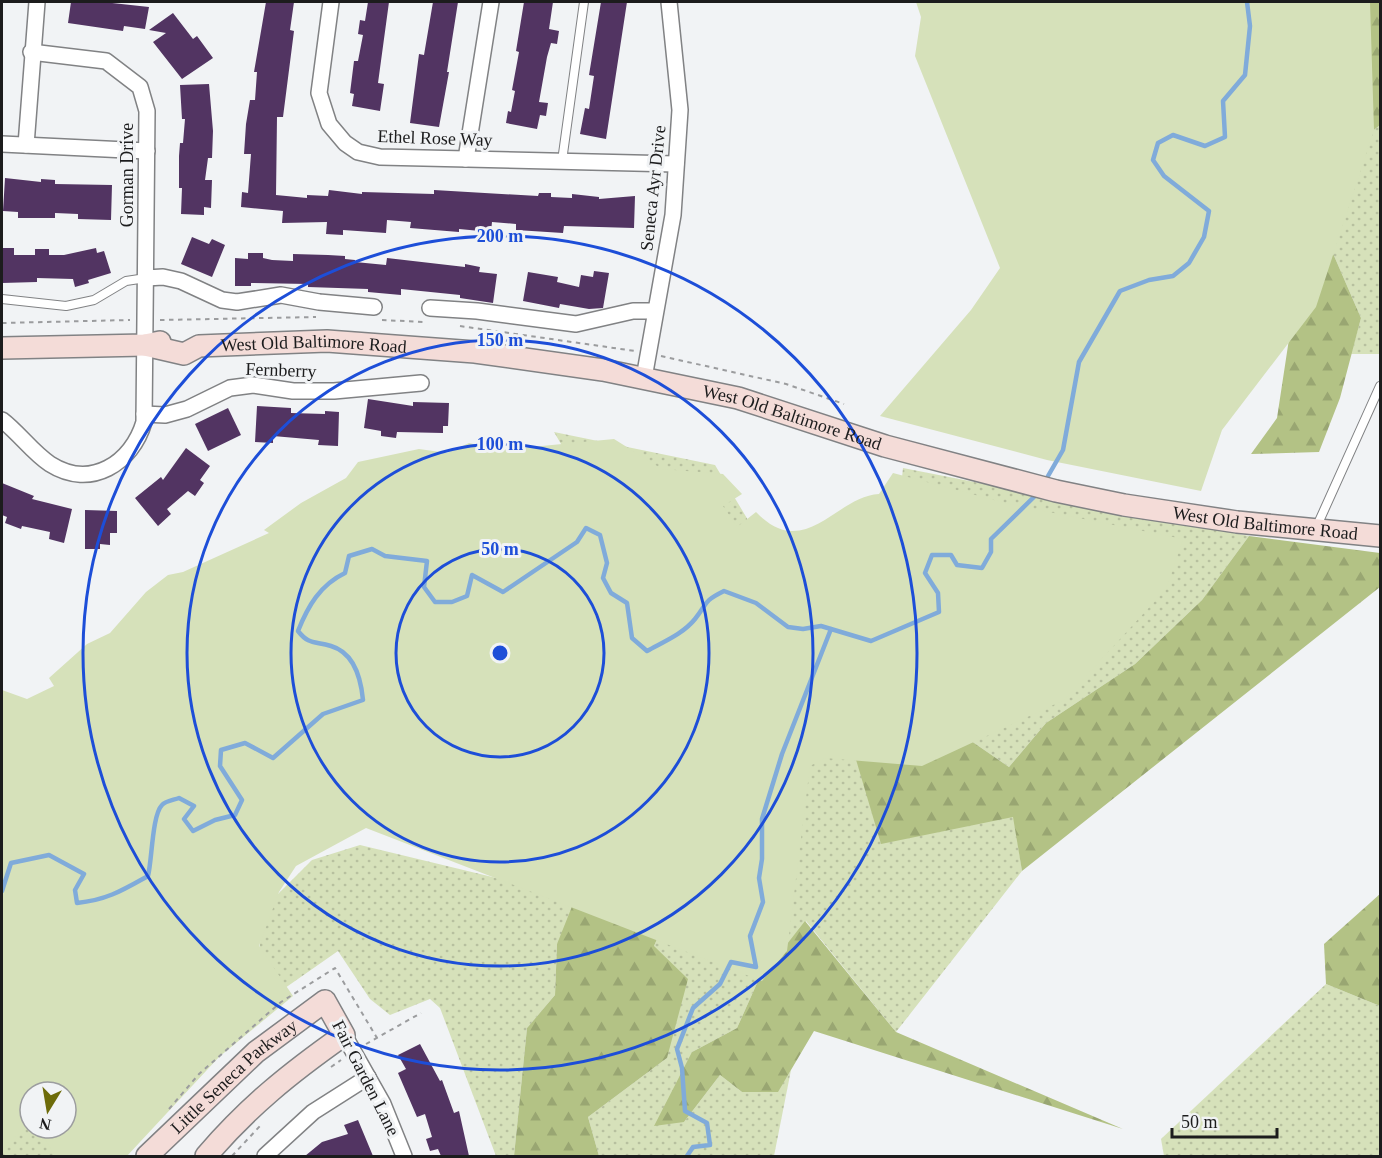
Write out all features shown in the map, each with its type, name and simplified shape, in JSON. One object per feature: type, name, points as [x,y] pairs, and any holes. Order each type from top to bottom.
[{"type":"street","points":[[26,145],[37,2]]},
{"type":"street","name":"Ethel Rose Way","points":[[331,2],[318,93],[329,124],[345,143],[358,152],[380,157],[676,164]]},
{"type":"street","points":[[466,159],[491,2]]},
{"type":"street","name":"Seneca Ayr Drive","points":[[644,378],[673,215],[680,110],[669,2]]},
{"type":"street","name":"Gorman Drive","points":[[2,420],[51,464],[85,474],[117,464],[128,455],[139,440],[144,414],[147,111],[140,87],[125,73],[106,61],[32,52]]},
{"type":"street","points":[[2,144],[147,151]]},
{"type":"street","points":[[146,278],[163,277],[181,281],[222,300],[237,302],[281,295],[319,302],[374,307]]},
{"type":"street","points":[[430,308],[477,311],[576,324],[633,311],[656,310]]},
{"type":"street","name":"West Old Baltimore Road","points":[[2,348],[145,345],[184,354],[199,346],[327,341],[475,352],[644,378],[738,398],[885,446],[1024,483],[1124,506],[1380,536]]},
{"type":"street","name":"Fernberry","points":[[144,414],[165,415],[188,409],[230,388],[253,385],[293,391],[334,391],[421,383]]},
{"type":"street","name":"Fair Garden Lane","points":[[326,1000],[368,1077],[394,1129],[404,1156]]},
{"type":"street","name":"Little Seneca Parkway","points":[[147,1156],[256,1052],[326,1000]]},
{"type":"street","name":"Little Seneca Parkway","points":[[206,1156],[232,1125],[287,1074],[348,1044]]},
{"type":"street","points":[[265,1156],[313,1112],[368,1077]]},
{"type":"lane","points":[[562,161],[584,2]]},
{"type":"lane","points":[[2,299],[66,306],[94,300],[126,280],[146,278]]},
{"type":"lane","points":[[1316,530],[1380,386]]},
{"type":"path","points":[[327,1070],[348,1044],[421,1013]]},
{"type":"path","points":[[232,1156],[265,1121]]},
{"type":"green space","points":[[916,2],[1370,2],[1374,130],[1316,307],[1222,430],[1201,491],[1047,460],[880,416],[971,310],[1000,268],[915,56],[921,17]]},
{"type":"green space","points":[[1271,2],[1380,2],[1380,125],[1353,147],[1325,235],[1361,318],[1340,398],[1319,452],[1251,454],[1277,418],[1289,339]]},
{"type":"green space","points":[[1380,125],[1380,354],[1351,354],[1361,318],[1325,235],[1353,147]]},
{"type":"green space","points":[[554,432],[715,465],[754,530],[695,562],[899,506],[903,468],[1249,536],[1202,600],[1135,664],[1046,723],[1009,767],[964,736],[1014,817],[1022,871],[896,1032],[806,921],[758,981],[737,1028],[692,1052],[684,1122],[720,1075],[742,1092],[777,1092],[791,1070],[774,1156],[599,1156],[588,1117],[667,1058],[654,946],[669,912],[640,871],[557,944],[555,995],[527,1028],[514,1156],[496,1156],[440,1008],[430,999],[390,1015],[370,999],[338,951],[265,1002],[251,998],[266,906],[312,860],[360,845],[526,885],[616,834],[585,485]]},
{"type":"green space","points":[[614,439],[662,469],[723,474],[742,494],[723,506],[737,527],[756,512],[774,526],[790,531],[805,529],[820,523],[863,497],[879,494],[893,473],[1009,504],[1183,539],[1166,589],[1064,700],[922,766],[825,758],[810,766],[787,951],[762,981],[366,828],[296,866],[279,892],[259,946],[293,996],[219,1057],[127,1156],[55,1156],[46,1140],[78,1140],[78,1080],[18,1080],[18,1134],[2,1148],[2,690],[27,699],[54,686],[49,678],[87,644],[110,633],[146,592],[168,575],[183,572],[269,533],[264,530],[301,503],[346,478],[358,462],[419,449],[447,453],[469,443],[500,450]]},
{"type":"green space","points":[[1249,536],[1380,553],[1380,587],[1022,871],[1013,817],[881,844],[849,736],[964,736],[1009,767],[1046,723],[1135,664],[1202,600]]},
{"type":"green space","points":[[581,884],[669,912],[654,946],[688,979],[667,1058],[588,1117],[599,1156],[514,1156],[527,1028],[555,995],[557,944]]},
{"type":"green space","points":[[1380,894],[1380,1006],[1326,984],[1324,944]]},
{"type":"green space","points":[[805,921],[896,1032],[1123,1129],[814,1031],[778,1092],[742,1092],[720,1075],[684,1122],[654,1126],[692,1052],[737,1028],[758,981]]},
{"type":"green space","points":[[1326,984],[1380,1006],[1380,1156],[1164,1156],[1161,1139]]},
{"type":"green space","points":[[18,1111],[18,1140],[59,1140],[73,1156],[2,1156],[2,1119]]},
{"type":"building","points":[[71,2],[103,2],[149,7],[145,29],[124,26],[123,31],[68,23]]},
{"type":"building","points":[[266,2],[294,2],[290,30],[294,31],[283,117],[277,117],[276,195],[307,198],[307,195],[328,196],[329,190],[362,194],[362,192],[434,194],[434,190],[538,196],[539,193],[551,193],[551,197],[572,198],[572,194],[599,197],[599,199],[635,196],[634,228],[564,226],[563,233],[516,230],[516,224],[492,222],[491,232],[459,229],[459,232],[410,228],[411,222],[387,220],[386,233],[343,230],[343,235],[326,234],[327,222],[282,223],[283,211],[241,207],[242,192],[248,193],[251,154],[244,154],[246,124],[250,100],[255,100],[257,72],[254,72]]},
{"type":"building","points":[[368,2],[389,2],[378,83],[384,84],[380,111],[352,106],[354,94],[350,93],[354,61],[358,61],[363,35],[358,34],[360,20],[365,21]]},
{"type":"building","points":[[433,2],[458,2],[439,127],[410,123],[419,54],[424,55]]},
{"type":"building","points":[[524,2],[553,2],[549,29],[559,31],[557,44],[551,43],[547,57],[539,102],[548,103],[546,116],[540,115],[537,129],[506,123],[508,111],[511,112],[515,91],[512,90],[519,52],[516,51]]},
{"type":"building","points":[[601,2],[627,2],[606,139],[580,134],[585,108],[589,109],[594,76],[589,75]]},
{"type":"building","points":[[173,13],[193,39],[197,36],[213,58],[182,79],[153,42],[166,33],[149,30]]},
{"type":"building","points":[[209,84],[213,131],[212,158],[208,158],[205,180],[212,180],[211,208],[204,207],[204,215],[181,214],[182,188],[179,188],[179,156],[180,143],[183,143],[185,119],[182,119],[180,85]]},
{"type":"building","points":[[5,178],[41,182],[41,179],[55,180],[55,184],[112,185],[111,220],[78,219],[78,214],[55,213],[55,218],[18,218],[18,212],[3,211]]},
{"type":"building","points":[[192,237],[209,244],[212,239],[225,245],[212,277],[181,264]]},
{"type":"building","points":[[2,248],[14,248],[14,255],[35,255],[35,249],[49,249],[49,255],[64,255],[96,248],[97,253],[104,251],[111,273],[88,280],[89,283],[75,287],[73,279],[37,278],[37,282],[2,283]]},
{"type":"building","points":[[248,253],[263,253],[263,258],[272,260],[293,261],[293,254],[328,255],[345,256],[345,259],[355,260],[355,262],[386,265],[387,258],[480,267],[479,272],[497,274],[493,303],[460,298],[460,295],[401,289],[401,295],[368,292],[368,289],[308,287],[308,284],[251,283],[251,286],[235,286],[235,258],[248,259]]},
{"type":"building","points":[[594,271],[609,273],[603,308],[589,309],[560,304],[559,308],[523,301],[528,272],[558,277],[557,282],[579,287],[581,275],[593,277]]},
{"type":"building","points":[[368,399],[413,406],[413,402],[449,403],[448,426],[443,426],[443,433],[397,432],[396,438],[381,436],[381,431],[364,428]]},
{"type":"building","points":[[257,406],[291,408],[291,413],[339,412],[338,446],[318,445],[319,440],[273,436],[273,443],[255,442]]},
{"type":"building","points":[[228,408],[241,435],[208,451],[195,424]]},
{"type":"building","points":[[186,448],[210,466],[200,480],[204,483],[195,496],[188,491],[167,509],[171,514],[158,526],[135,498],[161,477],[163,480]]},
{"type":"building","points":[[2,483],[34,496],[32,499],[72,509],[64,543],[49,539],[50,532],[22,526],[21,529],[5,523],[7,517],[2,515]]},
{"type":"building","points":[[85,510],[117,511],[117,533],[110,533],[110,545],[100,544],[100,549],[85,549]]},
{"type":"building","points":[[420,1044],[440,1081],[442,1080],[454,1113],[459,1111],[469,1156],[441,1156],[438,1149],[430,1151],[426,1139],[432,1137],[425,1114],[417,1117],[398,1073],[406,1069],[398,1055]]},
{"type":"building","points":[[358,1120],[373,1156],[305,1156],[322,1142],[348,1134],[344,1125]]},
{"type":"waterway","points":[[1044,483],[1063,450],[1079,362],[1120,291],[1149,280],[1173,276],[1189,263],[1204,237],[1209,211],[1164,176],[1153,160],[1158,143],[1173,135],[1205,146],[1225,137],[1223,101],[1245,75],[1250,26],[1247,2]]},
{"type":"waterway","points":[[2,891],[11,863],[49,855],[84,874],[75,890],[77,903],[106,897],[131,886],[148,876],[156,818],[163,804],[179,798],[194,806],[184,819],[193,831],[215,820],[235,815],[242,800],[220,766],[221,750],[245,743],[273,758],[323,714],[363,700],[361,684],[346,654],[331,646],[309,641],[298,631],[316,597],[336,578],[345,573],[349,556],[372,549],[385,556],[427,561],[424,587],[435,602],[452,602],[467,596],[472,575],[503,592],[577,542],[586,528],[600,535],[607,563],[603,578],[611,593],[627,603],[632,638],[647,651],[685,629],[709,600],[724,591],[756,603],[788,627],[803,629],[821,626],[871,641],[939,612],[938,593],[925,573],[932,555],[951,555],[957,565],[982,568],[991,552],[991,539],[1038,493]]},
{"type":"waterway","points":[[687,1156],[693,1147],[710,1145],[707,1123],[685,1111],[682,1068],[677,1049],[693,1008],[720,984],[731,962],[756,967],[750,936],[763,902],[759,878],[762,859],[762,819],[782,754],[831,629]]}]
